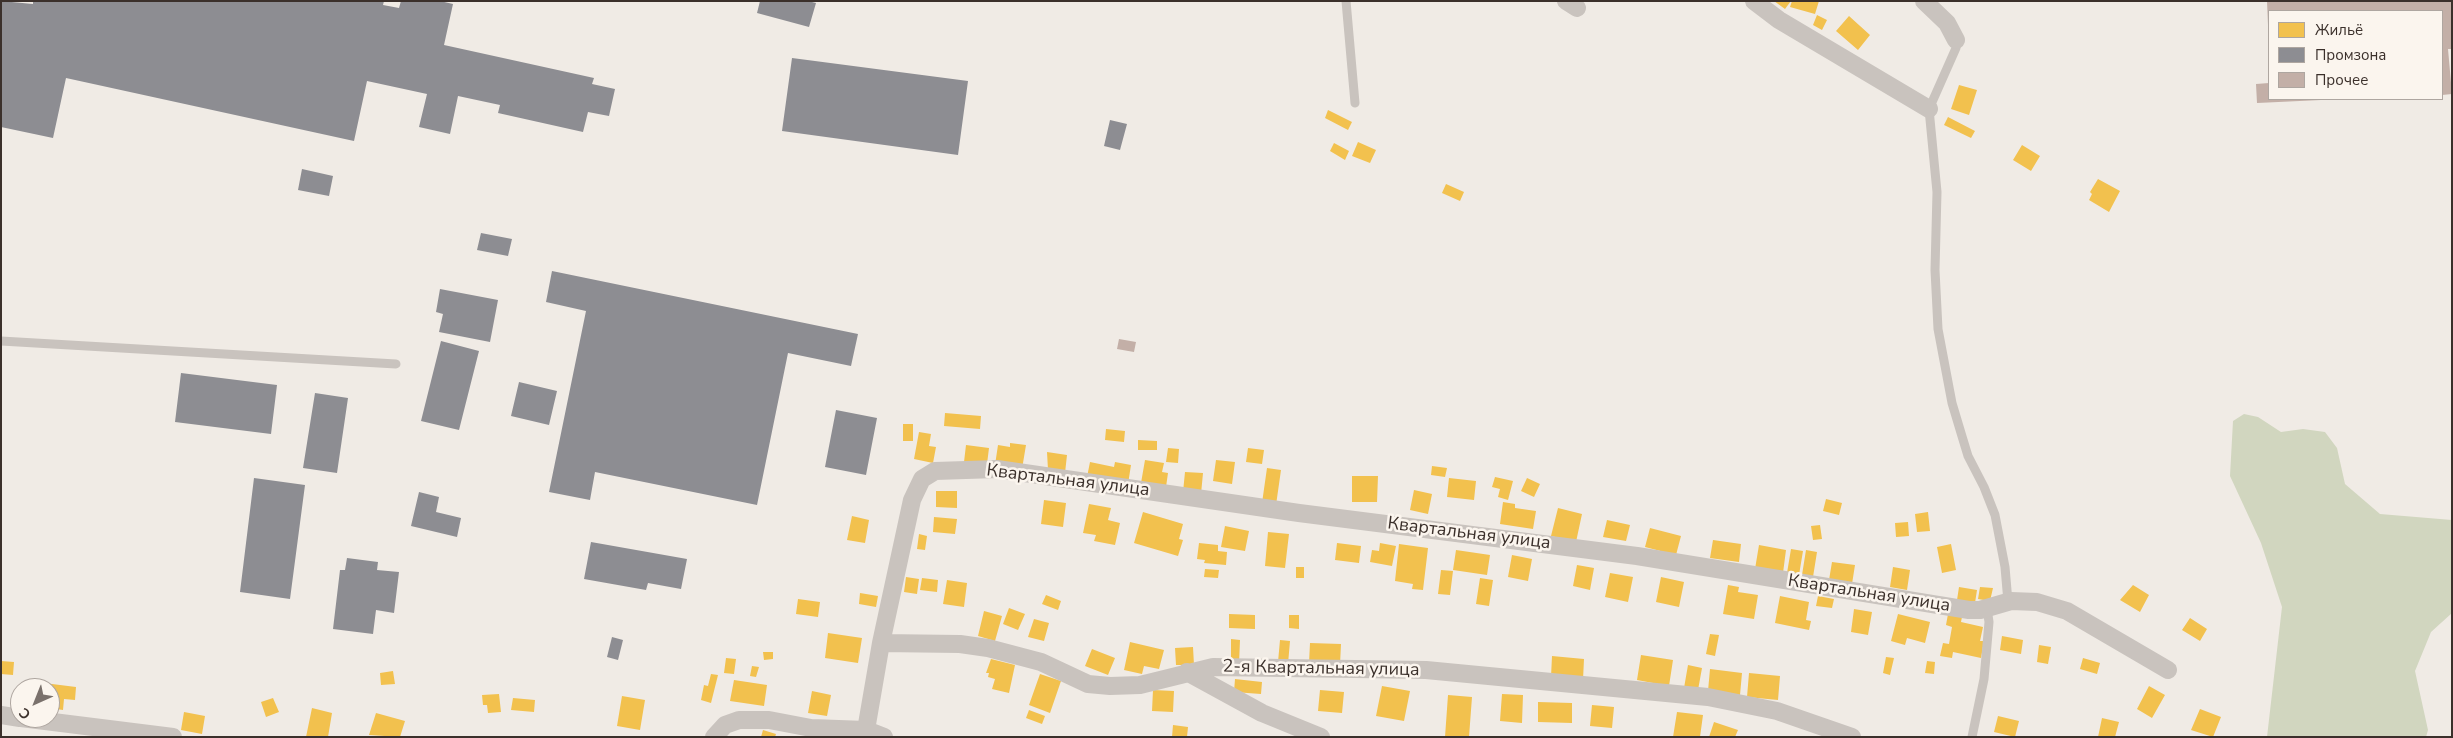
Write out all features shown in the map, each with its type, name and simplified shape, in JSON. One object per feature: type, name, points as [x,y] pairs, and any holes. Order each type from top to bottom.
[{"type":"street","points":[[1754,1],[1779,20],[1929,109]]},
{"type":"street","points":[[1924,1],[1947,23],[1956,40]]},
{"type":"street","name":"Квартальная улица","points":[[881,643],[912,500],[922,479],[935,471],[997,469],[1300,513],[1637,556],[1969,610],[2023,600],[2037,602],[2067,611],[2168,670]]},
{"type":"street","points":[[866,730],[881,643]]},
{"type":"street","name":"2-я Квартальная улица","points":[[881,643],[960,644],[988,648],[1041,662],[1088,684],[1110,686],[1140,685],[1187,672],[1225,666],[1426,670],[1708,697],[1777,711],[1852,737]]},
{"type":"street","points":[[1187,672],[1262,713],[1321,737]]},
{"type":"street","points":[[714,737],[725,725],[739,720],[769,720],[811,728],[866,730],[884,737]]},
{"type":"street","points":[[60,722],[148,732],[173,737]]},
{"type":"lane","points":[[1346,1],[1355,103]]},
{"type":"lane","points":[[1956,40],[1956,48],[1929,109],[1937,192],[1938,222],[1935,270],[1938,329],[1952,403],[1968,456],[1984,487],[1995,515],[2005,567],[2008,602]]},
{"type":"lane","points":[[1,341],[396,364]]},
{"type":"lane","points":[[1972,737],[1984,680],[1989,622],[1987,608]]},
{"type":"green space","points":[[2244,414],[2258,417],[2281,432],[2303,429],[2325,432],[2337,448],[2345,484],[2380,514],[2452,520],[2452,613],[2431,632],[2415,671],[2428,730],[2426,737],[2267,737],[2282,607],[2261,543],[2230,476],[2233,421]]},
{"type":"building: Жильё","points":[[1774,1],[1791,1],[1785,9]]},
{"type":"building: Жильё","points":[[1792,1],[1819,1],[1815,14],[1790,7]]},
{"type":"building: Жильё","points":[[1817,15],[1827,20],[1822,30],[1813,25]]},
{"type":"building: Жильё","points":[[1849,16],[1870,35],[1858,50],[1836,31]]},
{"type":"building: Жильё","points":[[1959,85],[1977,90],[1969,115],[1951,109]]},
{"type":"building: Жильё","points":[[1328,110],[1352,122],[1348,130],[1325,118]]},
{"type":"building: Жильё","points":[[1948,117],[1975,131],[1971,138],[1944,125]]},
{"type":"building: Жильё","points":[[1358,142],[1376,150],[1370,163],[1352,156]]},
{"type":"building: Жильё","points":[[1334,143],[1349,151],[1345,160],[1330,151]]},
{"type":"building: Жильё","points":[[2022,145],[2040,156],[2031,171],[2013,160]]},
{"type":"building: Жильё","points":[[2098,179],[2120,191],[2109,212],[2089,200],[2092,194],[2090,192]]},
{"type":"building: Жильё","points":[[1446,184],[1464,192],[1460,201],[1442,193]]},
{"type":"building: Жильё","points":[[945,413],[981,416],[980,429],[944,426]]},
{"type":"building: Жильё","points":[[903,424],[913,424],[913,441],[903,441]]},
{"type":"building: Жильё","points":[[1106,429],[1125,431],[1124,442],[1105,440]]},
{"type":"building: Жильё","points":[[919,432],[931,434],[929,446],[936,447],[933,463],[914,459]]},
{"type":"building: Жильё","points":[[1138,440],[1157,441],[1157,450],[1138,450]]},
{"type":"building: Жильё","points":[[1010,443],[1026,445],[1022,469],[995,465],[998,445],[1010,447]]},
{"type":"building: Жильё","points":[[966,445],[989,448],[987,464],[964,462]]},
{"type":"building: Жильё","points":[[1168,448],[1179,449],[1178,463],[1166,462]]},
{"type":"building: Жильё","points":[[1248,448],[1264,450],[1262,464],[1246,462]]},
{"type":"building: Жильё","points":[[1047,452],[1067,455],[1065,473],[1048,470]]},
{"type":"building: Жильё","points":[[1145,460],[1164,463],[1162,472],[1168,473],[1166,487],[1141,483]]},
{"type":"building: Жильё","points":[[1216,460],[1235,462],[1232,484],[1213,481]]},
{"type":"building: Жильё","points":[[1090,462],[1114,467],[1115,462],[1131,465],[1128,484],[1087,477]]},
{"type":"building: Жильё","points":[[1432,466],[1447,468],[1445,477],[1431,475]]},
{"type":"building: Жильё","points":[[1267,468],[1281,470],[1276,505],[1262,503]]},
{"type":"building: Жильё","points":[[1185,472],[1203,473],[1201,494],[1183,492]]},
{"type":"building: Жильё","points":[[1352,476],[1378,476],[1377,502],[1352,502]]},
{"type":"building: Жильё","points":[[1495,477],[1513,481],[1508,500],[1498,497],[1500,489],[1492,487]]},
{"type":"building: Жильё","points":[[1449,478],[1476,481],[1474,500],[1447,497]]},
{"type":"building: Жильё","points":[[1527,478],[1540,484],[1534,497],[1521,491]]},
{"type":"building: Жильё","points":[[1414,490],[1432,494],[1428,514],[1410,510]]},
{"type":"building: Жильё","points":[[936,491],[957,491],[957,508],[936,507]]},
{"type":"building: Жильё","points":[[1826,499],[1842,503],[1839,515],[1823,511]]},
{"type":"building: Жильё","points":[[1044,500],[1066,503],[1063,527],[1041,524]]},
{"type":"building: Жильё","points":[[1503,502],[1515,504],[1515,508],[1536,511],[1533,529],[1500,524]]},
{"type":"building: Жильё","points":[[1089,504],[1111,508],[1108,520],[1120,523],[1115,545],[1094,541],[1096,535],[1083,533]]},
{"type":"building: Жильё","points":[[1558,508],[1582,514],[1576,542],[1551,536]]},
{"type":"building: Жильё","points":[[1143,512],[1183,524],[1179,539],[1183,540],[1178,556],[1134,543]]},
{"type":"building: Жильё","points":[[1928,512],[1930,531],[1917,532],[1915,514]]},
{"type":"building: Жильё","points":[[852,516],[869,520],[865,543],[847,540]]},
{"type":"building: Жильё","points":[[934,517],[957,519],[955,534],[933,532]]},
{"type":"building: Жильё","points":[[1607,520],[1630,525],[1626,541],[1603,537]]},
{"type":"building: Жильё","points":[[1908,522],[1909,536],[1896,537],[1895,523]]},
{"type":"building: Жильё","points":[[1820,525],[1822,539],[1813,540],[1811,526]]},
{"type":"building: Жильё","points":[[1225,526],[1249,531],[1245,551],[1221,547]]},
{"type":"building: Жильё","points":[[1650,528],[1681,536],[1676,555],[1645,547]]},
{"type":"building: Жильё","points":[[1268,532],[1289,534],[1285,568],[1265,566]]},
{"type":"building: Жильё","points":[[919,534],[927,536],[925,550],[917,549]]},
{"type":"building: Жильё","points":[[1713,540],[1741,544],[1739,562],[1710,558]]},
{"type":"building: Жильё","points":[[1199,543],[1218,545],[1218,551],[1227,552],[1226,565],[1204,563],[1205,560],[1197,559]]},
{"type":"building: Жильё","points":[[1337,543],[1361,546],[1359,563],[1335,560]]},
{"type":"building: Жильё","points":[[1380,543],[1396,546],[1392,566],[1370,562],[1372,550],[1379,551]]},
{"type":"building: Жильё","points":[[1399,544],[1428,548],[1423,590],[1412,589],[1413,584],[1395,581]]},
{"type":"building: Жильё","points":[[1951,544],[1956,570],[1942,573],[1937,547]]},
{"type":"building: Жильё","points":[[1759,545],[1786,550],[1783,573],[1755,569]]},
{"type":"building: Жильё","points":[[1791,549],[1803,551],[1799,575],[1787,573]]},
{"type":"building: Жильё","points":[[1456,550],[1490,555],[1487,575],[1453,570]]},
{"type":"building: Жильё","points":[[1806,550],[1817,552],[1813,577],[1802,575]]},
{"type":"building: Жильё","points":[[1512,555],[1532,559],[1528,581],[1508,577]]},
{"type":"building: Жильё","points":[[1832,562],[1855,565],[1852,584],[1829,580]]},
{"type":"building: Жильё","points":[[1577,565],[1594,568],[1590,590],[1573,586]]},
{"type":"building: Жильё","points":[[1296,567],[1304,567],[1304,578],[1296,578]]},
{"type":"building: Жильё","points":[[1893,567],[1910,570],[1907,590],[1890,587]]},
{"type":"building: Жильё","points":[[1205,569],[1219,570],[1218,578],[1204,577]]},
{"type":"building: Жильё","points":[[1441,570],[1453,571],[1450,595],[1438,594]]},
{"type":"building: Жильё","points":[[1610,573],[1633,577],[1628,602],[1605,597]]},
{"type":"building: Жильё","points":[[906,577],[919,579],[917,594],[904,592]]},
{"type":"building: Жильё","points":[[1661,577],[1684,582],[1679,607],[1656,602]]},
{"type":"building: Жильё","points":[[922,578],[938,580],[937,592],[920,590]]},
{"type":"building: Жильё","points":[[1480,578],[1493,580],[1489,606],[1476,604]]},
{"type":"building: Жильё","points":[[947,580],[967,583],[964,607],[943,604]]},
{"type":"building: Жильё","points":[[1728,585],[1739,587],[1738,592],[1758,595],[1754,619],[1723,614]]},
{"type":"building: Жильё","points":[[2133,585],[2149,595],[2140,612],[2120,600]]},
{"type":"building: Жильё","points":[[1959,587],[1977,590],[1975,603],[1957,600]]},
{"type":"building: Жильё","points":[[1980,587],[1993,588],[1990,601],[1978,599]]},
{"type":"building: Жильё","points":[[860,593],[878,596],[876,607],[859,604]]},
{"type":"building: Жильё","points":[[1046,595],[1061,601],[1058,610],[1042,604]]},
{"type":"building: Жильё","points":[[1780,596],[1809,602],[1806,620],[1811,621],[1809,630],[1775,623]]},
{"type":"building: Жильё","points":[[1818,596],[1834,599],[1832,608],[1816,606]]},
{"type":"building: Жильё","points":[[798,599],[820,602],[818,617],[796,614]]},
{"type":"building: Жильё","points":[[1009,608],[1025,614],[1018,630],[1003,624]]},
{"type":"building: Жильё","points":[[1854,609],[1872,612],[1868,635],[1851,632]]},
{"type":"building: Жильё","points":[[984,611],[1002,616],[995,641],[978,636]]},
{"type":"building: Жильё","points":[[1229,614],[1255,615],[1255,629],[1229,628]]},
{"type":"building: Жильё","points":[[1898,614],[1930,622],[1925,643],[1907,638],[1905,645],[1891,641]]},
{"type":"building: Жильё","points":[[1948,614],[1962,617],[1961,622],[1983,627],[1980,641],[1984,641],[1981,658],[1953,652],[1952,658],[1940,656],[1943,643],[1949,644],[1952,627],[1946,625]]},
{"type":"building: Жильё","points":[[1289,615],[1299,615],[1299,629],[1289,628]]},
{"type":"building: Жильё","points":[[2190,618],[2207,629],[2200,641],[2182,630]]},
{"type":"building: Жильё","points":[[1034,619],[1049,623],[1044,641],[1028,637]]},
{"type":"building: Жильё","points":[[828,633],[862,638],[858,663],[825,658]]},
{"type":"building: Жильё","points":[[1710,634],[1719,635],[1715,656],[1706,654]]},
{"type":"building: Жильё","points":[[2002,636],[2023,640],[2021,654],[2000,650]]},
{"type":"building: Жильё","points":[[1231,639],[1240,640],[1239,664],[1231,664]]},
{"type":"building: Жильё","points":[[1280,640],[1290,641],[1288,664],[1278,662]]},
{"type":"building: Жильё","points":[[1130,642],[1164,650],[1159,669],[1144,666],[1142,674],[1124,670]]},
{"type":"building: Жильё","points":[[1310,643],[1341,644],[1340,665],[1309,663]]},
{"type":"building: Жильё","points":[[2039,645],[2051,647],[2048,664],[2037,662]]},
{"type":"building: Жильё","points":[[1193,647],[1194,665],[1176,665],[1175,648]]},
{"type":"building: Жильё","points":[[1092,649],[1115,658],[1108,675],[1085,666]]},
{"type":"building: Жильё","points":[[763,652],[773,652],[773,659],[764,660]]},
{"type":"building: Жильё","points":[[1641,655],[1673,660],[1669,686],[1637,680]]},
{"type":"building: Жильё","points":[[1552,656],[1584,659],[1583,680],[1551,677]]},
{"type":"building: Жильё","points":[[1886,657],[1894,658],[1890,675],[1883,673]]},
{"type":"building: Жильё","points":[[726,658],[736,659],[734,674],[724,673]]},
{"type":"building: Жильё","points":[[2083,658],[2100,663],[2097,674],[2080,669]]},
{"type":"building: Жильё","points":[[991,659],[1015,665],[1009,693],[992,689],[995,679],[988,677],[989,673],[986,673]]},
{"type":"building: Жильё","points":[[1,661],[14,662],[13,675],[1,674]]},
{"type":"building: Жильё","points":[[1927,661],[1935,662],[1934,674],[1925,673]]},
{"type":"building: Жильё","points":[[1688,665],[1702,668],[1698,690],[1684,688]]},
{"type":"building: Жильё","points":[[752,666],[759,667],[756,677],[750,676]]},
{"type":"building: Жильё","points":[[1710,669],[1742,673],[1740,695],[1708,691]]},
{"type":"building: Жильё","points":[[393,671],[395,684],[381,685],[380,673]]},
{"type":"building: Жильё","points":[[1749,673],[1780,676],[1778,700],[1747,697]]},
{"type":"building: Жильё","points":[[711,674],[718,675],[711,703],[701,700],[704,685],[708,686]]},
{"type":"building: Жильё","points":[[1040,674],[1061,681],[1050,713],[1029,705]]},
{"type":"building: Жильё","points":[[1235,679],[1262,682],[1261,694],[1234,692]]},
{"type":"building: Жильё","points":[[734,680],[767,685],[764,706],[730,701]]},
{"type":"building: Жильё","points":[[60,685],[76,687],[75,700],[64,699],[63,710],[60,710]]},
{"type":"building: Жильё","points":[[1382,686],[1410,691],[1404,721],[1376,716]]},
{"type":"building: Жильё","points":[[2149,686],[2165,695],[2152,718],[2137,709]]},
{"type":"building: Жильё","points":[[1153,690],[1174,691],[1173,712],[1152,711]]},
{"type":"building: Жильё","points":[[1320,690],[1344,692],[1342,713],[1318,711]]},
{"type":"building: Жильё","points":[[812,691],[831,695],[827,716],[808,713]]},
{"type":"building: Жильё","points":[[499,694],[501,712],[488,713],[487,705],[483,705],[482,695]]},
{"type":"building: Жильё","points":[[1502,694],[1523,695],[1522,723],[1500,721]]},
{"type":"building: Жильё","points":[[1448,695],[1472,697],[1469,737],[1445,737]]},
{"type":"building: Жильё","points":[[622,696],[645,700],[640,730],[617,726]]},
{"type":"building: Жильё","points":[[273,698],[279,712],[266,717],[261,702]]},
{"type":"building: Жильё","points":[[513,698],[535,700],[534,712],[511,710]]},
{"type":"building: Жильё","points":[[1538,702],[1572,703],[1572,723],[1538,722]]},
{"type":"building: Жильё","points":[[1592,705],[1614,707],[1612,728],[1590,726]]},
{"type":"building: Жильё","points":[[312,708],[332,713],[328,737],[306,737]]},
{"type":"building: Жильё","points":[[2200,709],[2221,717],[2213,737],[2191,730]]},
{"type":"building: Жильё","points":[[1029,710],[1045,716],[1042,724],[1026,718]]},
{"type":"building: Жильё","points":[[184,712],[205,716],[202,734],[181,730]]},
{"type":"building: Жильё","points":[[1677,712],[1703,715],[1700,737],[1673,737]]},
{"type":"building: Жильё","points":[[376,713],[405,721],[400,737],[369,735]]},
{"type":"building: Жильё","points":[[1998,716],[2019,721],[2015,737],[1994,732]]},
{"type":"building: Жильё","points":[[2102,718],[2119,722],[2115,737],[2098,737]]},
{"type":"building: Жильё","points":[[1714,722],[1738,730],[1735,737],[1709,737]]},
{"type":"building: Жильё","points":[[1173,725],[1188,727],[1187,737],[1172,737]]},
{"type":"building: Жильё","points":[[763,730],[776,734],[775,737],[761,737]]},
{"type":"building: Промзона","points":[[1,1],[33,4],[33,1],[384,1],[383,5],[399,8],[401,1],[440,1],[453,4],[444,45],[594,78],[592,84],[615,89],[609,116],[588,112],[583,132],[498,113],[500,105],[458,96],[450,134],[419,127],[427,94],[367,81],[354,141],[66,78],[53,138],[1,127]]},
{"type":"building: Промзона","points":[[760,1],[808,1],[816,3],[809,27],[757,13]]},
{"type":"building: Промзона","points":[[792,58],[968,81],[958,155],[782,131]]},
{"type":"building: Промзона","points":[[1110,120],[1127,124],[1120,150],[1104,146]]},
{"type":"building: Промзона","points":[[302,169],[333,176],[329,196],[298,190]]},
{"type":"building: Промзона","points":[[481,233],[512,239],[508,256],[477,250]]},
{"type":"building: Промзона","points":[[552,271],[858,334],[851,366],[788,353],[757,505],[595,472],[590,500],[549,492],[586,311],[546,302]]},
{"type":"building: Промзона","points":[[440,289],[498,300],[490,342],[439,332],[443,314],[436,312]]},
{"type":"building: Промзона","points":[[441,341],[479,351],[459,430],[421,421]]},
{"type":"building: Промзона","points":[[181,373],[277,385],[271,434],[175,422]]},
{"type":"building: Промзона","points":[[519,382],[557,391],[549,425],[511,416]]},
{"type":"building: Промзона","points":[[315,393],[348,398],[337,473],[303,468]]},
{"type":"building: Промзона","points":[[836,410],[877,418],[866,475],[825,467]]},
{"type":"building: Промзона","points":[[254,478],[305,485],[290,599],[240,592]]},
{"type":"building: Промзона","points":[[419,492],[439,497],[436,512],[461,518],[457,537],[411,526]]},
{"type":"building: Промзона","points":[[591,542],[687,559],[681,589],[648,583],[646,590],[584,579]]},
{"type":"building: Промзона","points":[[347,558],[378,562],[377,570],[399,572],[394,613],[376,610],[373,634],[333,629],[340,570],[345,570]]},
{"type":"building: Промзона","points":[[612,637],[623,640],[618,660],[607,657]]},
{"type":"building: Прочее","points":[[2267,1],[2452,1],[2452,49],[2448,49],[2452,94],[2443,95],[2443,10],[2268,10],[2268,25]]},
{"type":"building: Прочее","points":[[2268,83],[2268,100],[2321,100],[2257,103],[2256,84]]},
{"type":"building: Прочее","points":[[1119,339],[1136,342],[1134,352],[1117,349]]}]
